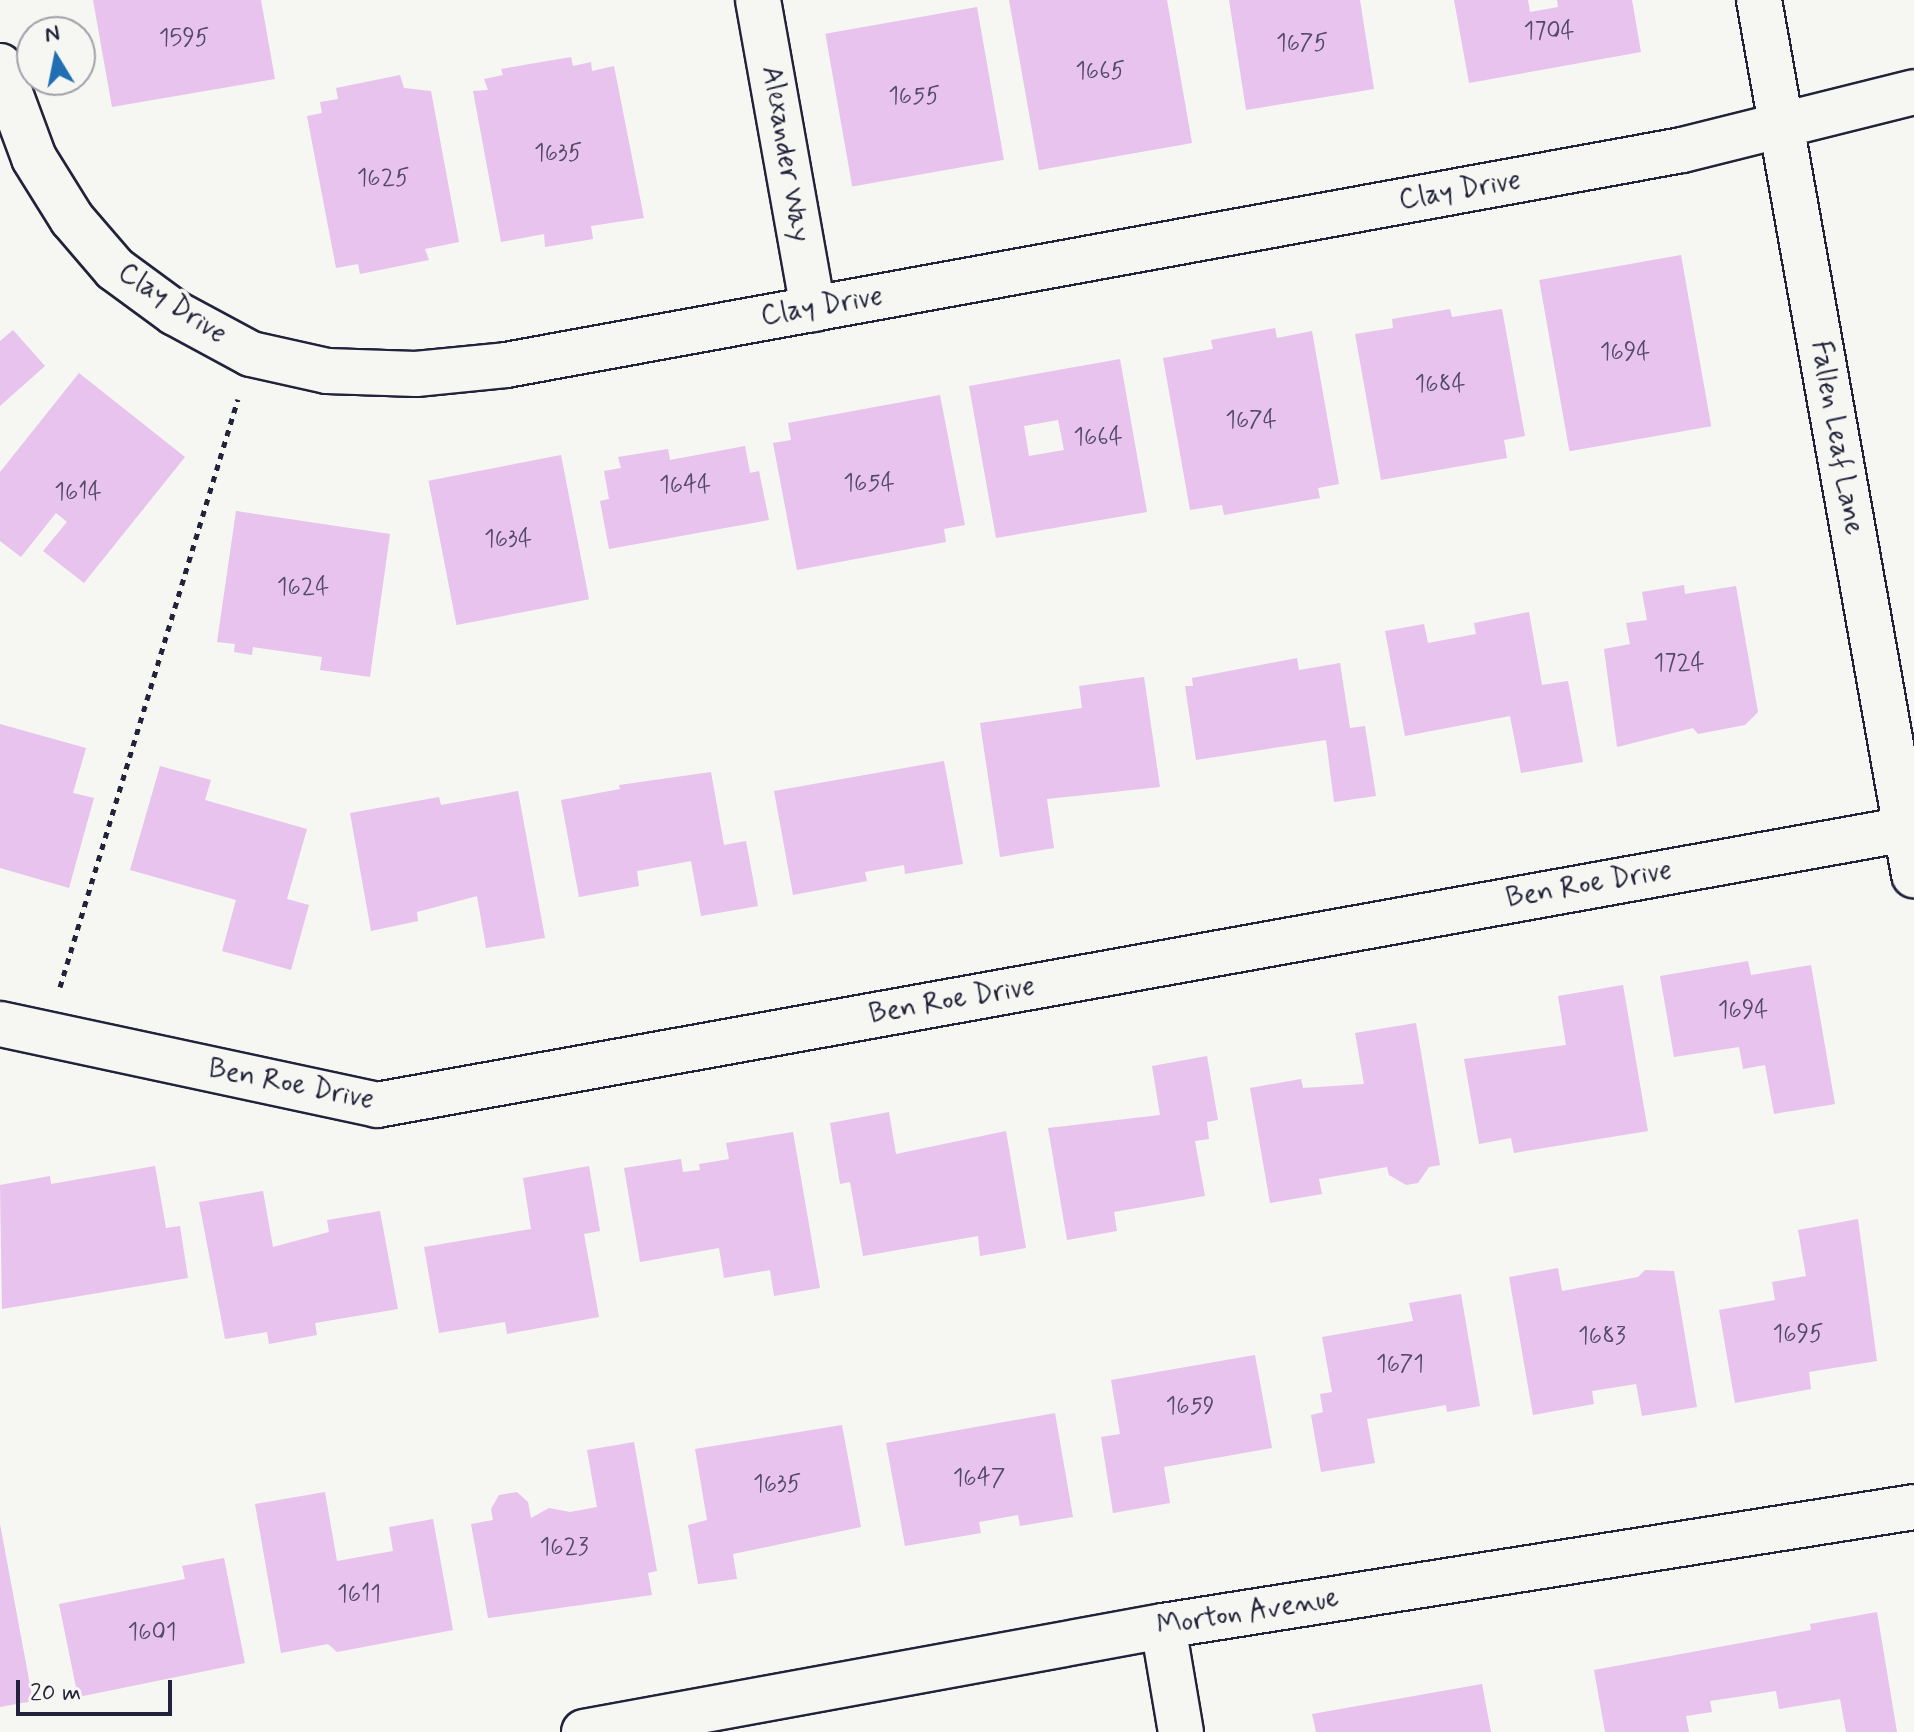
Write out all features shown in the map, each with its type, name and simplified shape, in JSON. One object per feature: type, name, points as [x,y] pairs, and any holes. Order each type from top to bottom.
[{"type":"street","name":"Alexander Way","points":[[758,0],[813,309]]},
{"type":"street","name":"Fallen Leaf Lane","points":[[1759,0],[1905,774],[1906,829],[1914,875]]},
{"type":"street","name":"Clay Drive","points":[[0,66],[34,158],[72,219],[115,269],[175,313],[251,354],[327,371],[416,374],[506,365],[1781,129],[1914,92]]},
{"type":"street","name":"Ben Roe Drive","points":[[0,1024],[377,1105],[1906,829]]},
{"type":"street","name":"Morton Avenue","points":[[584,1732],[1163,1626],[1914,1507]]},
{"type":"street","points":[[1163,1626],[1181,1732]]},
{"type":"path","points":[[46,1034],[251,354]]},
{"type":"building","points":[[93,0],[261,0],[275,79],[112,107]]},
{"type":"building","points":[[1009,0],[1167,0],[1192,143],[1039,170]]},
{"type":"building","points":[[1229,0],[1360,0],[1374,89],[1246,110]]},
{"type":"building","points":[[1454,0],[1528,0],[1530,12],[1558,7],[1557,0],[1632,0],[1641,52],[1469,83]]},
{"type":"building","points":[[977,7],[1004,160],[852,186],[825,34]]},
{"type":"building","points":[[571,57],[573,66],[591,62],[592,71],[614,66],[644,218],[591,226],[593,239],[545,247],[544,234],[501,242],[473,91],[488,90],[484,79],[503,75],[501,69]]},
{"type":"building","points":[[400,75],[404,88],[431,91],[459,242],[425,249],[429,260],[360,274],[358,264],[336,268],[307,116],[322,113],[320,102],[338,99],[336,88]]},
{"type":"building","points":[[1681,255],[1711,426],[1569,451],[1539,280]]},
{"type":"building","points":[[1450,309],[1452,317],[1502,309],[1525,436],[1504,440],[1507,458],[1381,480],[1355,334],[1393,328],[1392,319]]},
{"type":"building","points":[[1275,328],[1277,338],[1312,331],[1339,484],[1318,488],[1320,498],[1224,515],[1222,505],[1190,510],[1163,358],[1213,349],[1211,340]]},
{"type":"building","points":[[13,330],[45,366],[0,406],[0,341]]},
{"type":"building","points":[[1120,359],[1147,512],[996,538],[969,386]],"holes":[[[1058,420],[1064,450],[1029,456],[1024,426]]]},
{"type":"building","points":[[79,373],[185,457],[84,583],[43,551],[67,522],[56,513],[21,557],[0,541],[0,472]]},
{"type":"building","points":[[940,395],[965,525],[944,529],[946,542],[797,570],[773,443],[791,440],[788,423]]},
{"type":"building","points":[[745,446],[750,473],[759,471],[769,520],[609,549],[600,501],[609,499],[604,471],[621,468],[618,457],[668,449],[670,460]]},
{"type":"building","points":[[561,455],[589,599],[457,625],[428,481]]},
{"type":"building","points":[[236,511],[390,534],[370,677],[320,670],[322,657],[253,647],[252,655],[234,652],[235,644],[217,642]]},
{"type":"building","points":[[1684,585],[1685,594],[1736,586],[1758,712],[1745,725],[1698,734],[1693,728],[1617,747],[1604,649],[1630,644],[1626,623],[1647,620],[1642,592]]},
{"type":"building","points":[[1529,612],[1542,685],[1568,681],[1583,762],[1521,773],[1510,716],[1405,736],[1385,631],[1424,624],[1428,643],[1476,634],[1474,623]]},
{"type":"building","points":[[1297,658],[1299,670],[1340,663],[1350,728],[1365,726],[1376,796],[1334,802],[1326,740],[1196,760],[1185,686],[1193,686],[1192,678]]},
{"type":"building","points":[[1144,677],[1160,787],[1047,799],[1054,848],[1000,857],[980,723],[1082,708],[1079,686]]},
{"type":"building","points":[[0,724],[86,748],[73,793],[94,798],[69,888],[0,868]]},
{"type":"building","points":[[944,761],[963,864],[905,874],[904,865],[865,872],[867,881],[793,895],[774,791]]},
{"type":"building","points":[[160,766],[211,780],[205,800],[307,829],[287,899],[309,905],[291,970],[222,951],[236,900],[130,870]]},
{"type":"building","points":[[711,772],[724,845],[746,841],[758,906],[701,916],[691,861],[637,871],[639,886],[579,897],[561,800],[620,789],[619,785]]},
{"type":"building","points":[[518,791],[545,938],[486,948],[477,896],[417,912],[418,921],[371,931],[350,813],[439,797],[441,805]]},
{"type":"building","points":[[1748,961],[1751,975],[1811,965],[1835,1104],[1774,1114],[1765,1065],[1743,1069],[1739,1047],[1674,1057],[1660,976]]},
{"type":"building","points":[[1623,985],[1648,1131],[1514,1153],[1511,1138],[1479,1144],[1464,1059],[1566,1045],[1558,996]]},
{"type":"building","points":[[1416,1023],[1440,1165],[1429,1167],[1418,1183],[1406,1185],[1389,1175],[1387,1167],[1319,1179],[1322,1194],[1270,1203],[1250,1088],[1301,1079],[1303,1088],[1364,1084],[1355,1033]]},
{"type":"building","points":[[1207,1056],[1218,1120],[1207,1122],[1209,1139],[1195,1141],[1205,1196],[1114,1212],[1117,1231],[1067,1240],[1048,1128],[1160,1115],[1152,1066]]},
{"type":"building","points":[[889,1112],[896,1154],[1006,1131],[1026,1248],[980,1256],[978,1236],[863,1256],[850,1182],[840,1184],[830,1123]]},
{"type":"building","points":[[793,1132],[820,1288],[774,1296],[770,1270],[724,1278],[719,1248],[640,1262],[624,1168],[681,1159],[683,1172],[700,1170],[699,1164],[729,1159],[726,1143]]},
{"type":"building","points":[[155,1166],[166,1228],[180,1226],[188,1278],[2,1309],[0,1185],[50,1176],[51,1184]]},
{"type":"building","points":[[589,1166],[600,1231],[584,1234],[599,1317],[507,1334],[505,1322],[439,1333],[424,1247],[531,1229],[523,1178]]},
{"type":"building","points":[[263,1191],[273,1247],[329,1232],[327,1220],[380,1211],[398,1309],[315,1323],[317,1335],[269,1344],[267,1332],[225,1339],[199,1202]]},
{"type":"building","points":[[1858,1219],[1877,1361],[1809,1372],[1811,1389],[1735,1403],[1719,1310],[1775,1300],[1772,1282],[1806,1276],[1798,1230]]},
{"type":"building","points":[[1558,1268],[1562,1291],[1638,1277],[1645,1270],[1674,1271],[1697,1407],[1642,1416],[1636,1384],[1592,1391],[1594,1404],[1533,1415],[1509,1277]]},
{"type":"building","points":[[1461,1294],[1480,1406],[1447,1412],[1446,1405],[1367,1419],[1375,1463],[1321,1472],[1311,1415],[1323,1412],[1320,1394],[1332,1392],[1322,1337],[1413,1321],[1409,1303]]},
{"type":"building","points":[[1255,1355],[1272,1448],[1164,1467],[1170,1503],[1113,1513],[1101,1437],[1120,1434],[1111,1380]]},
{"type":"building","points":[[1055,1413],[1073,1517],[1020,1526],[1018,1515],[979,1522],[981,1533],[905,1546],[886,1443]]},
{"type":"building","points":[[842,1425],[861,1527],[733,1554],[737,1579],[698,1584],[688,1525],[707,1520],[695,1449]]},
{"type":"building","points":[[634,1442],[657,1571],[648,1573],[652,1595],[488,1618],[471,1524],[493,1520],[491,1509],[499,1495],[517,1492],[528,1502],[531,1518],[549,1508],[570,1512],[597,1507],[587,1450]]},
{"type":"building","points":[[325,1492],[337,1561],[393,1551],[389,1527],[433,1519],[453,1630],[337,1652],[328,1644],[281,1653],[255,1504]]},
{"type":"building","points":[[0,1524],[33,1701],[0,1707]]},
{"type":"building","points":[[224,1558],[245,1663],[78,1697],[59,1604],[185,1579],[182,1566]]},
{"type":"building","points":[[1877,1612],[1897,1732],[1846,1732],[1840,1699],[1779,1709],[1776,1691],[1710,1701],[1712,1712],[1686,1716],[1689,1732],[1605,1732],[1594,1670],[1811,1630],[1810,1624]]},
{"type":"building","points":[[1482,1684],[1491,1732],[1316,1732],[1312,1714]]}]
